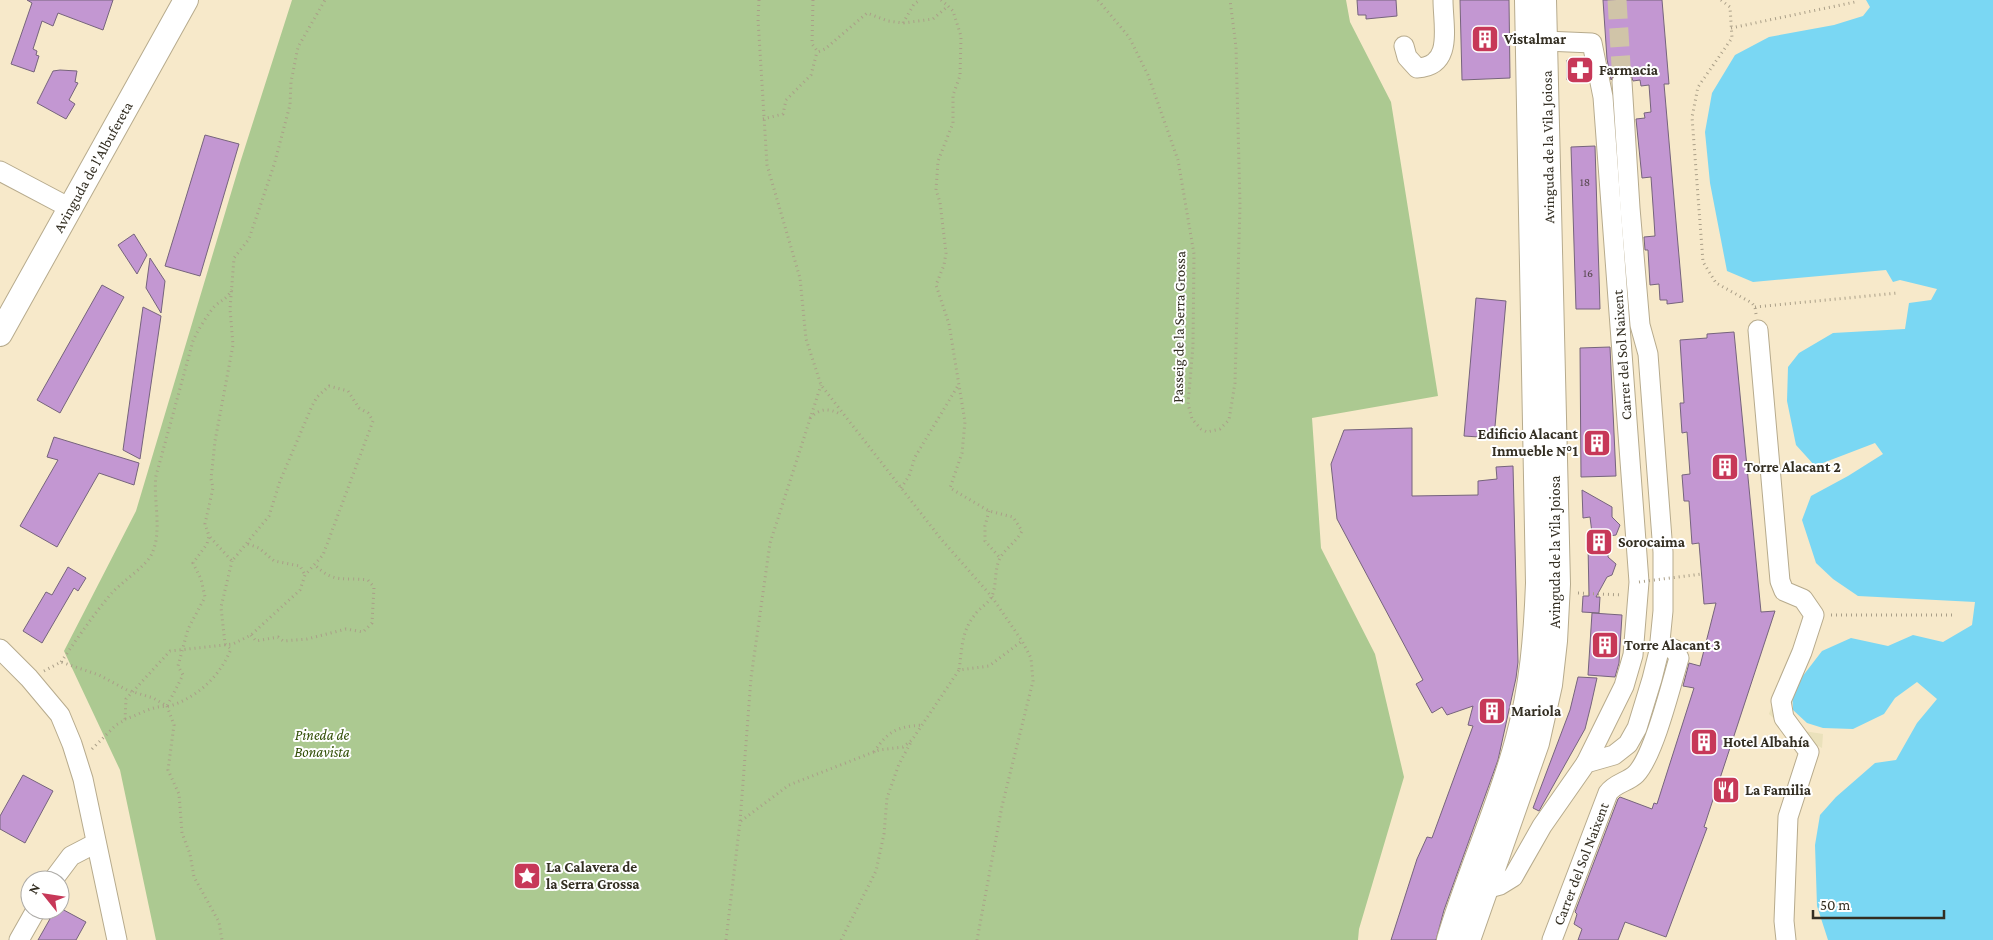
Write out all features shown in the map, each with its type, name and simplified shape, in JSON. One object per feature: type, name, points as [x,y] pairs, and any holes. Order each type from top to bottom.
[{"type":"main road","name":"Avinguda de l'Albufereta","points":[[0,334],[186,0]]},
{"type":"main road","name":"Avinguda de la Vila Joiosa","points":[[1468,940],[1537,743],[1550,685],[1555,641],[1558,584],[1537,44],[1526,0]]},
{"type":"main road","name":"Avinguda de la Vila Joiosa","points":[[1449,940],[1518,739],[1531,683],[1536,639],[1538,574],[1537,44],[1544,0]]},
{"type":"street","points":[[1404,46],[1407,57],[1417,68],[1429,67],[1440,58],[1444,46],[1443,0]]},
{"type":"street","name":"Carrer del Sol Naixent","points":[[1485,888],[1500,885],[1513,877],[1542,826],[1575,776],[1586,763],[1606,727],[1624,686],[1633,655],[1639,582],[1602,97],[1592,43],[1537,44]]},
{"type":"street","name":"Carrer del Sol Naixent","points":[[1622,82],[1640,326],[1648,354],[1660,514],[1663,611],[1659,651],[1637,728],[1628,744]]},
{"type":"street","points":[[0,171],[70,208]]},
{"type":"street","points":[[1758,330],[1780,581],[1784,590],[1802,599],[1814,615],[1802,652],[1782,701],[1784,718],[1809,752],[1790,806],[1784,921],[1786,940]]},
{"type":"street","name":"Carrer del Sol Naixent","points":[[1552,940],[1608,793],[1613,787],[1635,775],[1643,765],[1663,714],[1679,658],[1674,649],[1667,647],[1659,651]]},
{"type":"street","points":[[0,649],[23,672],[60,715],[78,760],[117,940]]},
{"type":"street","points":[[0,656],[23,672]]},
{"type":"street","points":[[1606,727],[1611,740],[1628,744]]},
{"type":"street","points":[[1586,763],[1614,755],[1628,744]]},
{"type":"street","points":[[60,870],[71,856],[96,843]]},
{"type":"street","points":[[19,940],[30,920]]},
{"type":"path","points":[[232,561],[227,552],[209,536],[205,524],[213,488],[211,479],[214,441],[234,345],[230,310],[234,288],[234,258],[249,239],[283,134],[290,105],[291,82],[298,47],[324,0]]},
{"type":"path","points":[[760,0],[758,19],[767,164],[800,278],[806,339],[821,385],[941,539],[992,597],[1022,641],[1031,658],[1033,681],[1002,806],[977,940]]},
{"type":"path","points":[[813,0],[812,44],[818,52]]},
{"type":"path","points":[[903,23],[914,4],[920,0]]},
{"type":"path","points":[[841,940],[876,871],[884,834],[887,798],[900,764],[922,724],[959,670],[961,642],[967,628],[972,617],[992,597],[995,574],[1000,558],[1017,541],[1022,531],[1013,517],[989,511],[950,488],[962,453],[965,422],[949,324],[936,285],[944,266],[946,253],[940,202],[936,190],[938,161],[953,123],[953,94],[960,76],[961,36],[953,11],[941,0]]},
{"type":"path","name":"Passeig de la Serra Grossa","points":[[1098,0],[1128,37],[1148,75],[1178,160],[1194,254],[1193,346],[1188,404],[1192,419],[1201,429],[1207,432],[1220,429],[1229,420],[1235,383],[1240,205],[1236,47],[1230,0]]},
{"type":"path","points":[[1721,0],[1730,7],[1732,38],[1698,87],[1692,117],[1703,262],[1716,283],[1755,307],[1898,293]]},
{"type":"path","points":[[1731,28],[1856,2]]},
{"type":"path","points":[[818,52],[824,50],[867,13],[888,21],[903,23],[932,19],[948,6]]},
{"type":"path","points":[[763,119],[783,114],[786,100],[811,75],[818,52]]},
{"type":"path","points":[[61,662],[111,594],[149,560],[154,549],[157,512],[154,490],[156,476],[193,341],[215,306],[226,300],[234,288]]},
{"type":"path","points":[[1755,307],[1758,330]]},
{"type":"path","points":[[901,488],[909,476],[915,457],[959,384]]},
{"type":"path","points":[[726,940],[740,822],[751,678],[770,543],[821,385]]},
{"type":"path","points":[[78,760],[125,720],[158,706],[167,706],[186,700],[206,685],[225,664],[231,649],[225,644],[221,606],[232,561],[248,544],[269,516],[280,481],[317,397],[329,386],[348,391],[359,408],[368,413],[373,421],[323,555],[305,575],[300,590],[252,635],[233,644],[225,644],[170,651],[126,698],[125,720]]},
{"type":"path","points":[[810,418],[816,412],[823,410],[830,410],[844,416]]},
{"type":"path","points":[[989,511],[985,526],[985,541],[1000,558]]},
{"type":"path","points":[[167,706],[183,675],[178,666],[188,629],[205,597],[201,579],[193,563],[207,544],[209,536]]},
{"type":"path","points":[[248,544],[259,548],[274,561],[300,566],[305,575]]},
{"type":"path","points":[[252,635],[256,641],[278,637],[283,641],[294,641],[346,629],[363,632],[372,623],[374,587],[368,580],[341,580],[327,576],[315,565]]},
{"type":"path","points":[[1639,582],[1702,574]]},
{"type":"path","points":[[1578,593],[1623,595]]},
{"type":"path","points":[[1814,615],[1956,615]]},
{"type":"path","points":[[959,670],[989,666],[1022,641]]},
{"type":"path","points":[[23,672],[61,662],[99,675],[127,690],[133,690],[167,706],[174,725],[168,770],[178,794],[182,833],[190,854],[194,877],[219,922],[222,940]]},
{"type":"path","points":[[874,752],[882,740],[898,726],[922,724]]},
{"type":"path","points":[[740,822],[789,785],[874,752],[903,747],[912,740]]},
{"type":"green space","name":"Pineda de Bonavista","points":[[292,0],[1346,0],[1350,22],[1391,102],[1438,396],[1312,418],[1321,548],[1375,654],[1404,777],[1359,929],[1358,940],[156,940],[120,770],[64,651],[136,511],[240,163]]},
{"type":"sand","points":[[1778,687],[1788,699],[1790,716],[1804,731],[1823,734],[1822,748],[1785,729],[1769,714]]},
{"type":"water","points":[[1866,0],[1993,0],[1993,940],[1828,940],[1817,906],[1815,845],[1820,815],[1836,797],[1875,763],[1896,760],[1917,723],[1937,699],[1917,682],[1895,698],[1884,714],[1853,729],[1823,728],[1807,723],[1793,710],[1792,690],[1822,651],[1851,638],[1888,646],[1913,635],[1943,642],[1972,625],[1975,602],[1858,596],[1833,579],[1816,563],[1802,520],[1811,496],[1883,454],[1875,443],[1815,466],[1796,445],[1787,401],[1788,367],[1799,353],[1833,333],[1905,329],[1909,303],[1931,300],[1937,289],[1900,280],[1893,282],[1886,270],[1753,282],[1727,271],[1710,183],[1705,132],[1712,93],[1735,55],[1769,37],[1834,25],[1863,16],[1870,7]]},
{"type":"building","points":[[27,0],[113,0],[103,30],[58,13],[53,26],[42,21],[33,49],[37,51],[36,55],[39,56],[34,72],[11,64],[32,3]]},
{"type":"building","points":[[1357,0],[1396,0],[1397,16],[1366,19],[1366,15],[1358,15]]},
{"type":"building","name":"Vistalmar","points":[[1460,0],[1509,0],[1510,78],[1462,80]]},
{"type":"building","points":[[1603,0],[1662,0],[1669,84],[1664,84],[1683,302],[1667,304],[1667,300],[1660,300],[1659,284],[1650,285],[1648,250],[1645,250],[1644,237],[1655,236],[1651,177],[1642,178],[1636,119],[1645,118],[1644,113],[1651,112],[1649,85],[1641,86],[1640,80],[1633,81],[1631,75],[1622,71],[1615,73],[1611,80],[1607,59]]},
{"type":"building","name":"Farmacia","points":[[1567,60],[1584,60],[1588,80],[1567,80]]},
{"type":"building","points":[[53,71],[77,71],[75,82],[78,83],[69,100],[75,104],[66,119],[37,103]]},
{"type":"building","points":[[205,135],[239,144],[200,276],[165,266]]},
{"type":"building","points":[[1595,146],[1600,309],[1576,309],[1571,147]]},
{"type":"building","points":[[134,234],[147,255],[137,274],[118,245]]},
{"type":"building","points":[[150,258],[165,281],[161,313],[146,288]]},
{"type":"building","points":[[102,285],[124,297],[60,413],[37,400]]},
{"type":"building","points":[[1476,298],[1506,301],[1494,438],[1464,436]]},
{"type":"building","points":[[143,307],[161,316],[140,459],[123,450]]},
{"type":"building","points":[[1734,332],[1761,612],[1775,611],[1704,827],[1707,828],[1666,937],[1625,922],[1618,940],[1578,940],[1582,929],[1574,924],[1577,914],[1575,912],[1618,799],[1620,797],[1652,809],[1654,803],[1657,804],[1694,688],[1683,686],[1689,663],[1700,666],[1716,603],[1704,604],[1699,543],[1692,544],[1689,501],[1684,501],[1682,475],[1690,474],[1687,432],[1682,433],[1680,403],[1684,403],[1680,340],[1707,338],[1707,334]]},
{"type":"building","points":[[1610,347],[1616,476],[1581,477],[1580,348]]},
{"type":"building","points":[[1412,428],[1412,496],[1478,495],[1478,481],[1497,479],[1496,467],[1513,466],[1518,662],[1516,678],[1498,760],[1444,910],[1436,940],[1391,940],[1417,859],[1427,837],[1432,838],[1473,726],[1468,725],[1473,706],[1447,715],[1442,707],[1432,713],[1416,684],[1423,680],[1337,519],[1331,464],[1344,430]]},
{"type":"building","points":[[54,437],[139,463],[134,485],[99,473],[57,547],[20,526],[58,460],[47,457]]},
{"type":"building","name":"Sorocaima","points":[[1582,490],[1612,507],[1612,517],[1620,525],[1616,535],[1609,536],[1608,557],[1616,564],[1612,575],[1607,577],[1596,597],[1600,597],[1599,613],[1582,612],[1583,596],[1589,596],[1588,545],[1593,541],[1590,517],[1583,518]]},
{"type":"building","points":[[68,567],[86,578],[78,591],[74,588],[42,643],[23,631],[46,592],[52,595]]},
{"type":"building","name":"Torre Alacant 3","points":[[1592,613],[1622,615],[1619,663],[1615,677],[1588,675]]},
{"type":"building","points":[[1578,677],[1597,678],[1585,729],[1539,811],[1533,808],[1570,710]]},
{"type":"building","points":[[23,775],[53,791],[25,843],[0,829],[0,816]]},
{"type":"building","points":[[70,913],[86,922],[76,940],[38,940],[49,920],[70,920]]},
{"type":"tunnel","points":[[1617,0],[1622,82]]},
{"type":"place","name":"Vistalmar","points":[[1485,39]]},
{"type":"place","name":"Farmacia","points":[[1580,70]]},
{"type":"place","name":"Edificio Alacant Inmueble N°1","points":[[1597,443]]},
{"type":"place","name":"Torre Alacant 2","points":[[1725,467]]},
{"type":"place","name":"Sorocaima","points":[[1599,542]]},
{"type":"place","name":"Torre Alacant 3","points":[[1605,645]]},
{"type":"place","name":"Mariola","points":[[1492,711]]},
{"type":"place","name":"Hotel Albahía","points":[[1704,742]]},
{"type":"place","name":"La Familia","points":[[1726,790]]},
{"type":"place","name":"La Calavera de la Serra Grossa","points":[[527,876]]}]
